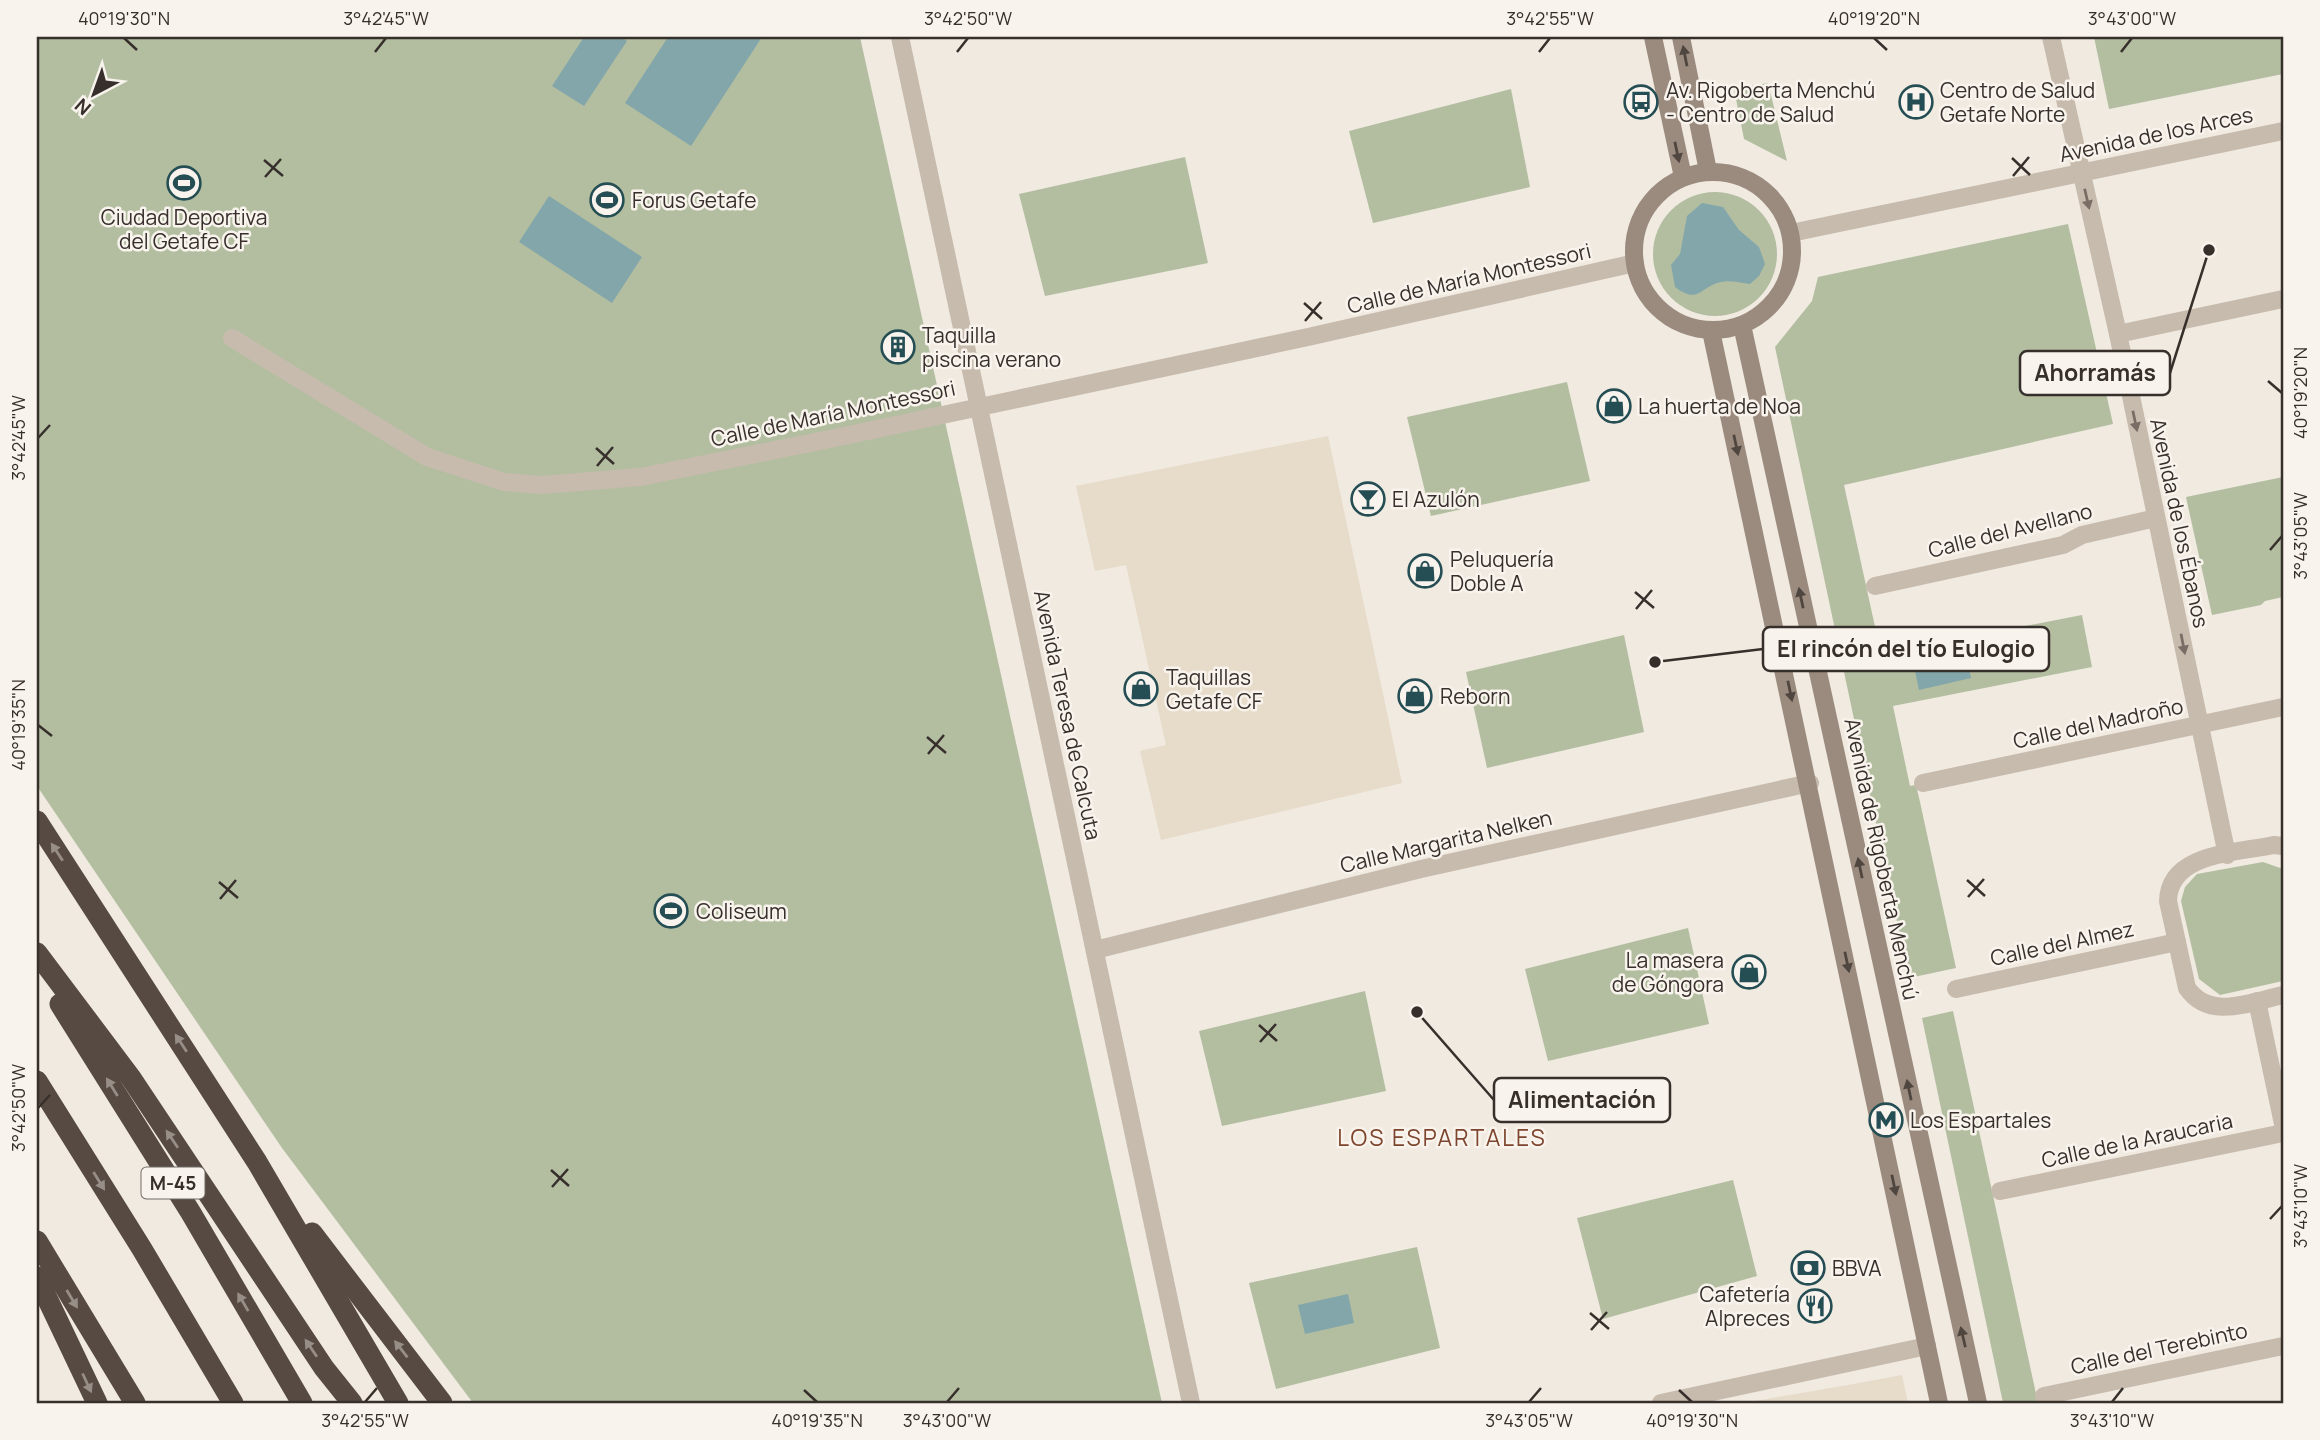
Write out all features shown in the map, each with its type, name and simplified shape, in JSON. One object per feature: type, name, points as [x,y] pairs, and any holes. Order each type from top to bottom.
[{"type":"highway","points":[[37,821],[257,1162],[398,1403]]},
{"type":"highway","points":[[37,953],[131,1078],[324,1368],[352,1403]]},
{"type":"highway","name":"M-45","points":[[37,967],[191,1213],[302,1403]]},
{"type":"highway","name":"M-45","points":[[37,1081],[142,1249],[233,1403]]},
{"type":"highway","points":[[257,1162],[442,1403]]},
{"type":"highway","points":[[37,1241],[135,1403]]},
{"type":"highway","points":[[37,1277],[97,1403]]},
{"type":"street","name":"Avenida Teresa de Calcuta","points":[[900,37],[1191,1403]]},
{"type":"street","points":[[1653,37],[1683,177]]},
{"type":"street","points":[[1681,37],[1707,172]]},
{"type":"street","name":"Avenida de los Ébanos","points":[[2051,37],[2118,334],[2227,855]]},
{"type":"street","name":"Avenida de los Arces","points":[[1791,233],[2283,131]]},
{"type":"street","points":[[1707,172],[1730,173],[1760,187],[1783,211],[1791,233],[1793,255],[1789,278],[1778,298],[1762,314],[1742,326],[1711,331],[1678,322],[1660,310],[1647,294],[1635,263],[1636,229],[1646,208],[1661,191],[1683,177],[1707,172]]},
{"type":"street","name":"Calle de María Montessori","points":[[232,338],[428,457],[504,482],[543,485],[640,477],[1308,337],[1635,263]]},
{"type":"street","points":[[2118,334],[2283,299]]},
{"type":"street","name":"Avenida de Rigoberta Menchú","points":[[1742,326],[1978,1403]]},
{"type":"street","points":[[1711,331],[1810,783],[1940,1403]]},
{"type":"street","name":"Calle del Avellano","points":[[1875,586],[2063,544],[2082,535],[2157,519]]},
{"type":"street","name":"Calle del Madroño","points":[[1923,783],[2283,707]]},
{"type":"street","name":"Calle Margarita Nelken","points":[[1095,950],[1421,869],[1810,783]]},
{"type":"street","points":[[2283,846],[2188,864],[2173,878],[2168,888],[2168,901],[2187,988],[2194,999],[2217,1009],[2283,995]]},
{"type":"street","name":"Calle del Almez","points":[[1956,989],[2177,942]]},
{"type":"street","points":[[2258,1000],[2283,1124]]},
{"type":"street","name":"Calle de la Araucaria","points":[[2000,1191],[2283,1133]]},
{"type":"street","points":[[1661,1403],[1927,1346]]},
{"type":"street","name":"Calle del Terebinto","points":[[2044,1396],[2283,1346]]},
{"type":"green space","points":[[37,37],[860,37],[1162,1403],[473,1403],[282,1148],[37,786]]},
{"type":"green space","points":[[2094,37],[2283,37],[2283,74],[2109,109]]},
{"type":"green space","points":[[1768,83],[1787,161],[1744,139],[1734,89]]},
{"type":"green space","points":[[1511,89],[1530,187],[1373,223],[1349,131]]},
{"type":"green space","points":[[1185,157],[1208,263],[1045,296],[1019,194]]},
{"type":"green space","points":[[1715,192],[1739,197],[1759,210],[1772,230],[1777,254],[1772,278],[1759,298],[1739,311],[1715,316],[1691,311],[1671,298],[1658,278],[1653,254],[1658,230],[1671,210],[1691,197]]},
{"type":"green space","points":[[2068,224],[2113,424],[1844,485],[1881,654],[2082,615],[2092,667],[1893,706],[1910,786],[1916,785],[1956,968],[1909,978],[1775,347],[1812,301],[1818,277]]},
{"type":"green space","points":[[1567,382],[1590,481],[1431,516],[1407,417]]},
{"type":"green space","points":[[2283,477],[2283,597],[2265,601],[2261,605],[2212,615],[2186,497]]},
{"type":"green space","points":[[1624,635],[1644,732],[1487,768],[1466,672]]},
{"type":"green space","points":[[2263,862],[2283,869],[2283,981],[2220,995],[2199,979],[2181,901],[2185,887],[2197,874]]},
{"type":"green space","points":[[1688,928],[1709,1024],[1548,1061],[1525,969]]},
{"type":"green space","points":[[1365,991],[1386,1091],[1222,1126],[1199,1031]]},
{"type":"green space","points":[[1953,1011],[2038,1403],[2003,1403],[1922,1018]]},
{"type":"green space","points":[[1733,1180],[1757,1276],[1603,1319],[1577,1218]]},
{"type":"green space","points":[[1417,1247],[1440,1348],[1276,1389],[1249,1283]]},
{"type":"shaded area","points":[[1328,436],[1402,783],[1161,840],[1140,751],[1166,745],[1126,565],[1095,571],[1076,486]]},
{"type":"shaded area","points":[[1902,1375],[1908,1403],[1744,1403],[1848,1385]]},
{"type":"water","points":[[584,37],[621,37],[627,41],[584,106],[552,86]]},
{"type":"water","points":[[668,37],[762,37],[691,146],[625,103]]},
{"type":"water","points":[[549,196],[642,257],[612,303],[519,242]]},
{"type":"water","points":[[1702,203],[1723,207],[1739,230],[1759,247],[1765,264],[1759,276],[1750,284],[1721,282],[1694,295],[1675,287],[1671,265],[1680,254],[1687,216]]},
{"type":"water","points":[[1966,655],[1971,678],[1919,690],[1914,666]]},
{"type":"water","points":[[1348,1294],[1354,1323],[1305,1334],[1298,1305]]},
{"type":"place","name":"Av. Rigoberta Menchú - Centro de Salud","points":[[1641,102]]},
{"type":"place","name":"Centro de Salud Getafe Norte","points":[[1916,102]]},
{"type":"place","name":"Ciudad Deportiva del Getafe CF","points":[[184,183]]},
{"type":"place","name":"Forus Getafe","points":[[607,200]]},
{"type":"place","name":"Ahorramás","points":[[2209,250]]},
{"type":"place","name":"Taquilla piscina verano","points":[[898,347]]},
{"type":"place","name":"La huerta de Noa","points":[[1614,406]]},
{"type":"place","name":"El Azulón","points":[[1368,499]]},
{"type":"place","name":"Peluquería Doble A","points":[[1425,571]]},
{"type":"place","name":"El rincón del tío Eulogio","points":[[1655,662]]},
{"type":"place","name":"Taquillas Getafe CF","points":[[1141,689]]},
{"type":"place","name":"Reborn","points":[[1415,696]]},
{"type":"place","name":"Coliseum","points":[[671,911]]},
{"type":"place","name":"La masera de Góngora","points":[[1749,972]]},
{"type":"place","name":"Alimentación","points":[[1417,1012]]},
{"type":"place","name":"Los Espartales","points":[[1886,1120]]},
{"type":"place","name":"BBVA","points":[[1808,1268]]},
{"type":"place","name":"Cafetería Alpreces","points":[[1815,1306]]},
{"type":"district","name":"LOS ESPARTALES","points":[[1442,1137]]}]
